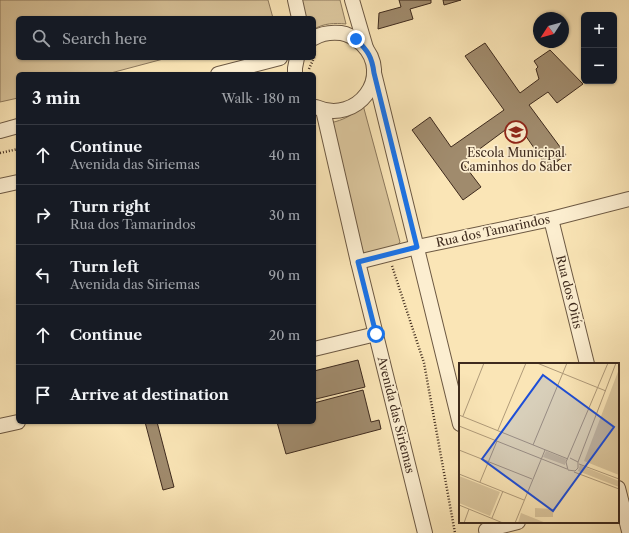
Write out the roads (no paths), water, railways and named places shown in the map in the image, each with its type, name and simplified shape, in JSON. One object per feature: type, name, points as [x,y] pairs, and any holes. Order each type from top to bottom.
[{"type":"street","points":[[295,0],[299,16]]},
{"type":"street","points":[[352,0],[366,49],[372,61],[459,420]]},
{"type":"street","points":[[316,37],[330,32],[344,33],[356,39],[366,49]]},
{"type":"street","points":[[226,72],[272,60]]},
{"type":"street","points":[[295,72],[297,60]]},
{"type":"street","points":[[318,108],[332,111],[345,110],[356,105],[365,96],[371,86],[374,73]]},
{"type":"street","name":"Avenida das Siriemas","points":[[318,108],[425,533]]},
{"type":"street","points":[[0,131],[16,127]]},
{"type":"street","points":[[0,186],[16,182]]},
{"type":"street","name":"Rua dos Tamarindos","points":[[358,262],[417,247],[551,219],[629,199]]},
{"type":"street","name":"Rua dos Oitís","points":[[551,219],[587,363]]},
{"type":"street","points":[[316,349],[376,334]]},
{"type":"street","points":[[0,426],[16,422]]},
{"type":"street","points":[[621,493],[629,531]]},
{"type":"street","points":[[486,528],[513,523]]},
{"type":"place","name":"Escola Municipal Caminhos do Saber","points":[[516,132]]}]
